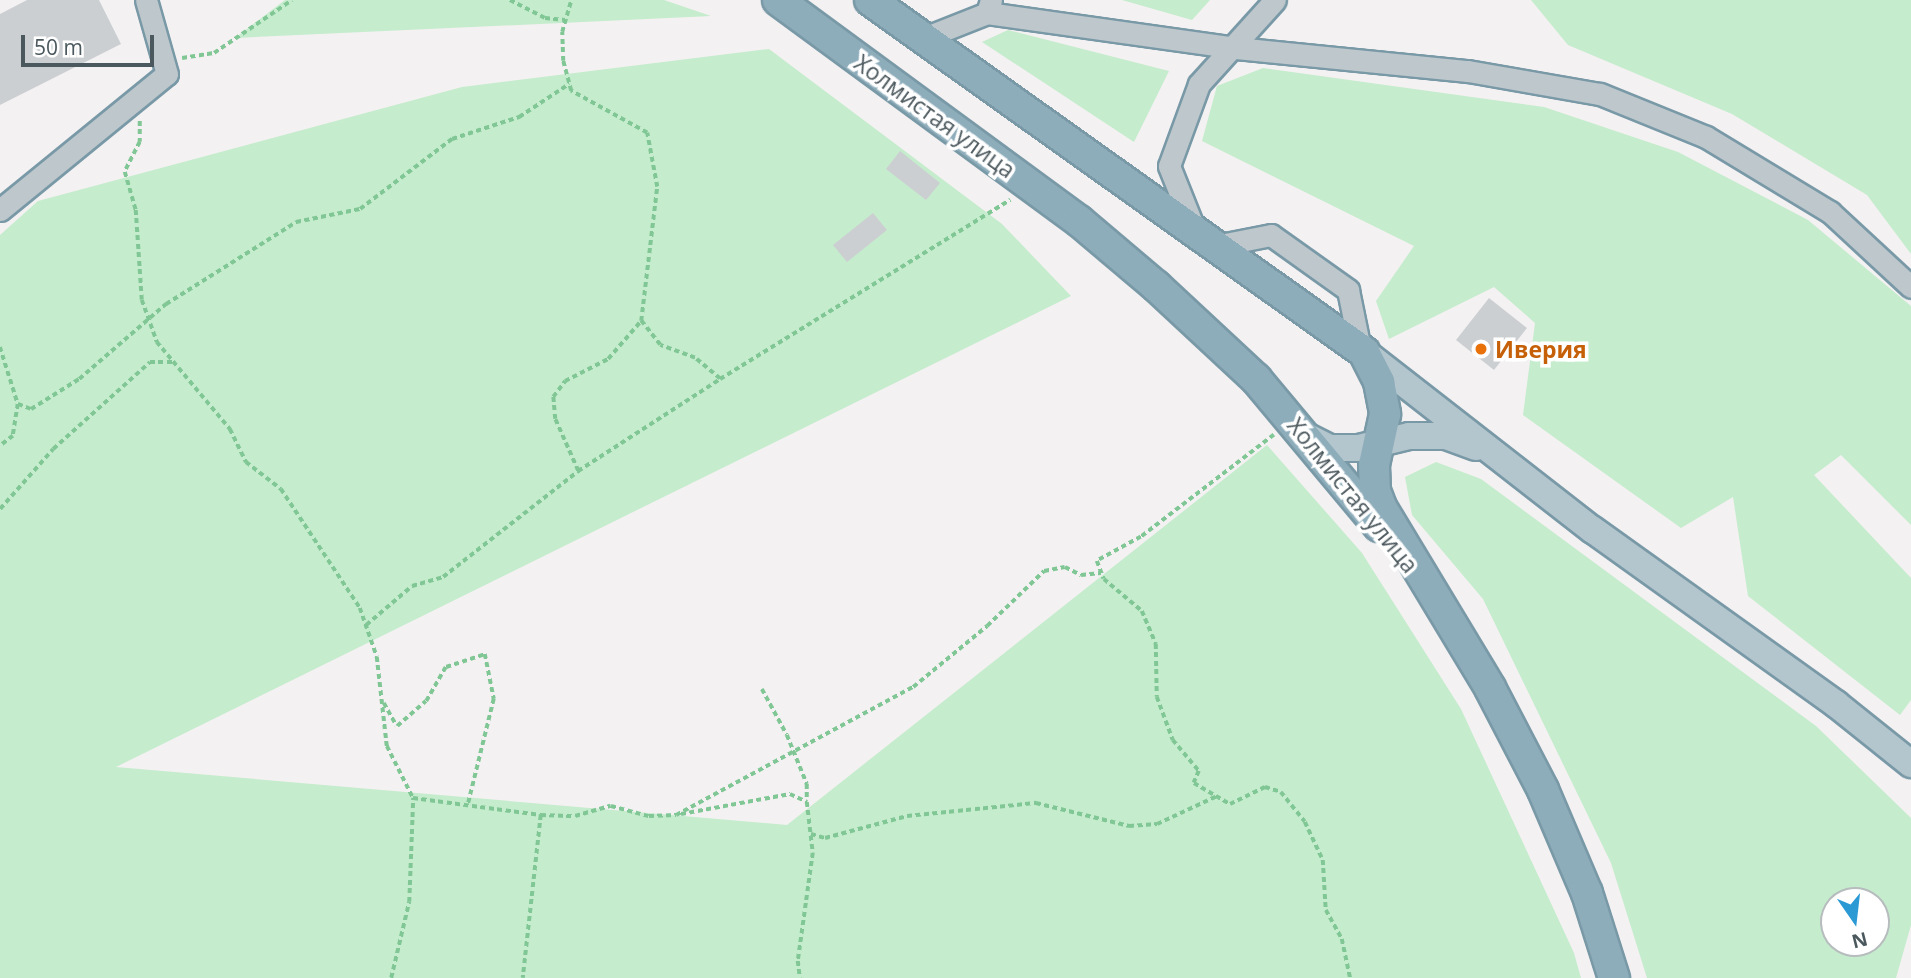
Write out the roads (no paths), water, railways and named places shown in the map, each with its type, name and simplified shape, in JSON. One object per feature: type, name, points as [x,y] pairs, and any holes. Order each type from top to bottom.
[{"type":"highway","name":"Холмистая улица","points":[[778,0],[1031,186],[1156,286],[1300,428],[1425,584]]},
{"type":"highway","points":[[870,0],[1362,350]]},
{"type":"highway","name":"Холмистая улица","points":[[1362,350],[1381,392],[1385,414],[1382,443],[1374,465],[1375,491],[1388,523],[1425,584]]},
{"type":"highway","points":[[1425,584],[1490,688],[1543,790],[1587,892],[1614,978]]},
{"type":"main road","points":[[1362,350],[1517,470],[1911,764]]},
{"type":"main road","points":[[1300,428],[1330,448],[1382,443],[1409,436],[1446,436],[1517,470]]},
{"type":"lane","points":[[0,211],[167,74],[146,0]]},
{"type":"lane","points":[[1275,0],[1236,48],[1199,83],[1169,166],[1205,238],[1271,235],[1348,290],[1362,350]]},
{"type":"lane","points":[[924,38],[989,6],[1236,48],[1468,72],[1600,94],[1706,137],[1830,212],[1911,287]]},
{"type":"place","name":"Иверия","points":[[1481,349]]}]
